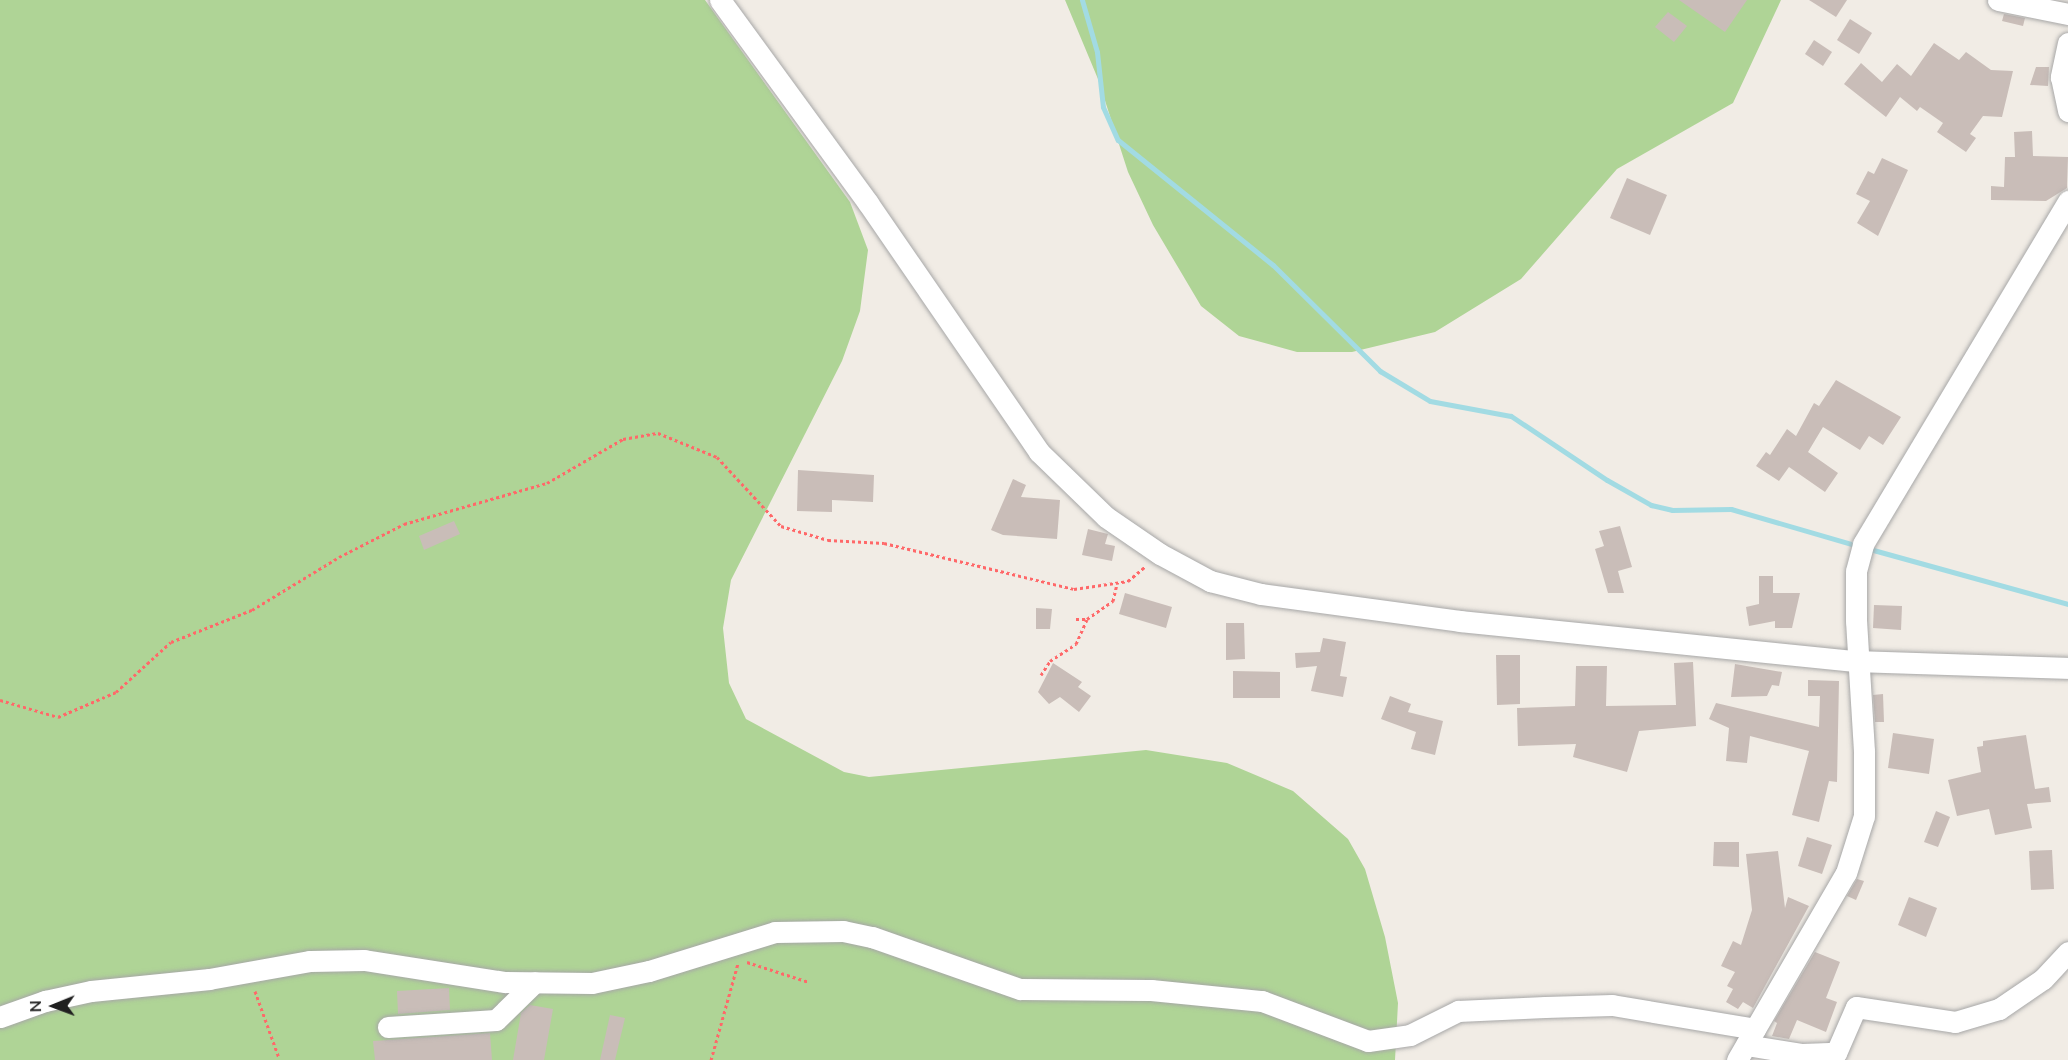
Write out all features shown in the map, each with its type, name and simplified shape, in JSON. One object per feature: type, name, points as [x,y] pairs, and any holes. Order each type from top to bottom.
[{"type":"street","points":[[720,0],[868,203],[1039,452],[1106,517],[1160,554],[1210,581],[1261,594],[1460,621],[1857,661],[2068,668]]},
{"type":"street","points":[[1998,0],[2068,14]]},
{"type":"street","points":[[2068,43],[2061,77],[2068,111]]},
{"type":"street","points":[[1746,1045],[1846,873],[1864,816],[1864,751],[1857,661],[1856,571],[1863,544],[2068,201]]},
{"type":"street","points":[[0,1017],[45,1001],[91,991],[248,972],[310,960],[364,960],[505,982],[592,983],[736,953],[775,932],[843,931],[1020,989],[1151,990],[1262,1001],[1368,1041],[1410,1035],[1458,1011],[1612,1005],[1746,1045],[1803,1054],[1836,1053],[1856,1007],[1955,1022],[1999,1009],[2043,979],[2068,952]]},
{"type":"street","points":[[388,1027],[496,1020],[535,982]]},
{"type":"path","points":[[0,700],[58,717],[116,692],[171,642],[252,610],[339,557],[404,524],[547,483],[623,439],[658,433],[717,457],[782,525],[828,540],[884,543],[967,560],[1074,588],[1128,581],[1160,554]]},
{"type":"path","points":[[1041,675],[1050,661],[1076,644],[1087,620],[1113,601],[1117,584]]},
{"type":"path","points":[[1076,619],[1087,620]]},
{"type":"path","points":[[711,1060],[736,953],[809,982]]},
{"type":"path","points":[[248,972],[279,1058]]},
{"type":"green space","points":[[0,0],[705,0],[850,202],[868,250],[860,311],[842,361],[731,580],[723,628],[729,683],[746,719],[844,772],[869,777],[1146,750],[1227,763],[1293,791],[1348,839],[1365,869],[1385,937],[1398,1003],[1395,1060],[0,1060]]},
{"type":"green space","points":[[1065,0],[1781,0],[1733,103],[1617,169],[1521,279],[1435,332],[1352,352],[1297,352],[1239,336],[1201,306],[1153,225],[1128,172],[1098,79]]},
{"type":"building","points":[[1679,0],[1747,0],[1725,32]]},
{"type":"building","points":[[1809,0],[1847,0],[1836,17]]},
{"type":"building","points":[[1668,12],[1687,26],[1674,42],[1655,27]]},
{"type":"building","points":[[2004,14],[2025,18],[2023,26],[2002,21]]},
{"type":"building","points":[[1850,19],[1872,33],[1859,54],[1837,40]]},
{"type":"building","points":[[1814,40],[1832,52],[1823,66],[1805,54]]},
{"type":"building","points":[[1934,43],[1959,60],[1966,52],[1991,70],[2013,71],[2002,117],[1983,116],[1970,134],[1976,138],[1966,152],[1937,132],[1943,123],[1920,107],[1917,111],[1900,97],[1886,117],[1844,84],[1861,63],[1882,82],[1897,64],[1911,76]]},
{"type":"building","points":[[2036,67],[2049,67],[2048,86],[2030,85]]},
{"type":"building","points":[[2032,131],[2033,156],[2068,157],[2067,188],[2046,201],[1991,200],[1991,186],[2004,187],[2005,157],[2015,157],[2014,132]]},
{"type":"building","points":[[1882,158],[1908,170],[1878,236],[1857,223],[1870,201],[1856,194],[1868,171],[1874,174]]},
{"type":"building","points":[[1627,178],[1667,195],[1650,235],[1610,218]]},
{"type":"building","points":[[1836,380],[1901,417],[1883,445],[1869,436],[1860,450],[1823,427],[1808,452],[1838,473],[1825,492],[1789,467],[1779,481],[1756,466],[1766,452],[1770,455],[1787,429],[1796,436],[1814,403],[1819,406]]},
{"type":"building","points":[[798,470],[874,475],[873,502],[832,500],[832,512],[797,511]]},
{"type":"building","points":[[1013,479],[1026,485],[1021,497],[1060,500],[1057,539],[1003,535],[991,530]]},
{"type":"building","points":[[454,521],[460,534],[424,550],[419,536]]},
{"type":"building","points":[[1620,526],[1632,567],[1618,571],[1624,593],[1608,593],[1595,549],[1604,546],[1599,531]]},
{"type":"building","points":[[1088,529],[1108,534],[1105,544],[1115,546],[1112,561],[1082,555]]},
{"type":"building","points":[[1759,576],[1773,576],[1773,593],[1800,593],[1792,628],[1775,628],[1775,621],[1749,626],[1746,607],[1759,604]]},
{"type":"building","points":[[1125,593],[1172,607],[1166,628],[1119,614]]},
{"type":"building","points":[[1874,605],[1902,606],[1901,630],[1873,628]]},
{"type":"building","points":[[1036,608],[1052,609],[1050,629],[1036,629]]},
{"type":"building","points":[[1226,623],[1244,623],[1245,659],[1226,660]]},
{"type":"building","points":[[1323,638],[1346,642],[1340,676],[1347,677],[1343,697],[1311,691],[1317,666],[1296,668],[1295,653],[1320,652]]},
{"type":"building","points":[[1496,655],[1520,655],[1520,704],[1497,705]]},
{"type":"building","points":[[1693,662],[1696,726],[1639,731],[1627,772],[1573,757],[1576,744],[1518,746],[1517,708],[1575,706],[1576,666],[1607,666],[1606,706],[1676,705],[1674,663]]},
{"type":"building","points":[[1053,663],[1082,682],[1078,687],[1091,696],[1079,712],[1060,697],[1049,704],[1038,692]]},
{"type":"building","points":[[1735,664],[1782,672],[1779,686],[1772,685],[1767,696],[1731,697]]},
{"type":"building","points":[[1233,671],[1280,672],[1280,698],[1233,698]]},
{"type":"building","points":[[1808,680],[1839,681],[1837,782],[1829,781],[1819,822],[1792,815],[1809,751],[1750,736],[1747,763],[1726,761],[1729,728],[1709,719],[1716,703],[1819,727],[1820,696],[1808,696]]},
{"type":"building","points":[[1883,694],[1884,722],[1875,722],[1873,695]]},
{"type":"building","points":[[1390,696],[1411,704],[1408,712],[1443,721],[1435,755],[1411,749],[1416,732],[1381,719]]},
{"type":"building","points":[[1893,733],[1934,739],[1929,774],[1888,768]]},
{"type":"building","points":[[2026,735],[2035,789],[2049,787],[2051,802],[2027,804],[2032,828],[1995,835],[1989,809],[1957,816],[1948,780],[1981,772],[1977,747],[1983,746],[1983,741]]},
{"type":"building","points":[[1936,811],[1950,817],[1938,847],[1924,842]]},
{"type":"building","points":[[1807,837],[1832,845],[1822,874],[1798,866]]},
{"type":"building","points":[[1714,842],[1739,842],[1739,867],[1713,866]]},
{"type":"building","points":[[2052,850],[2054,889],[2031,890],[2029,851]]},
{"type":"building","points":[[1778,851],[1785,908],[1788,897],[1809,906],[1753,1008],[1743,1002],[1738,1009],[1726,1002],[1733,989],[1727,986],[1735,972],[1721,966],[1733,941],[1741,945],[1752,910],[1746,854]]},
{"type":"building","points":[[1857,879],[1864,881],[1856,900],[1847,896]]},
{"type":"building","points":[[1909,897],[1937,908],[1926,937],[1898,925]]},
{"type":"building","points":[[1815,952],[1840,962],[1826,998],[1837,1002],[1826,1032],[1797,1020],[1789,1039],[1772,1036],[1777,1023],[1774,1021]]},
{"type":"building","points":[[449,988],[450,1010],[398,1014],[397,991]]},
{"type":"building","points":[[530,1005],[553,1009],[544,1060],[513,1060],[521,1013]]},
{"type":"building","points":[[610,1015],[625,1018],[615,1060],[600,1060]]},
{"type":"building","points":[[490,1033],[492,1060],[375,1060],[373,1041]]},
{"type":"waterway","points":[[1082,0],[1097,52],[1103,107],[1118,140],[1273,265],[1380,371],[1430,401],[1511,416],[1607,480],[1651,505],[1672,510],[1731,509],[1858,546]]},
{"type":"waterway","points":[[1866,548],[2068,604]]}]
